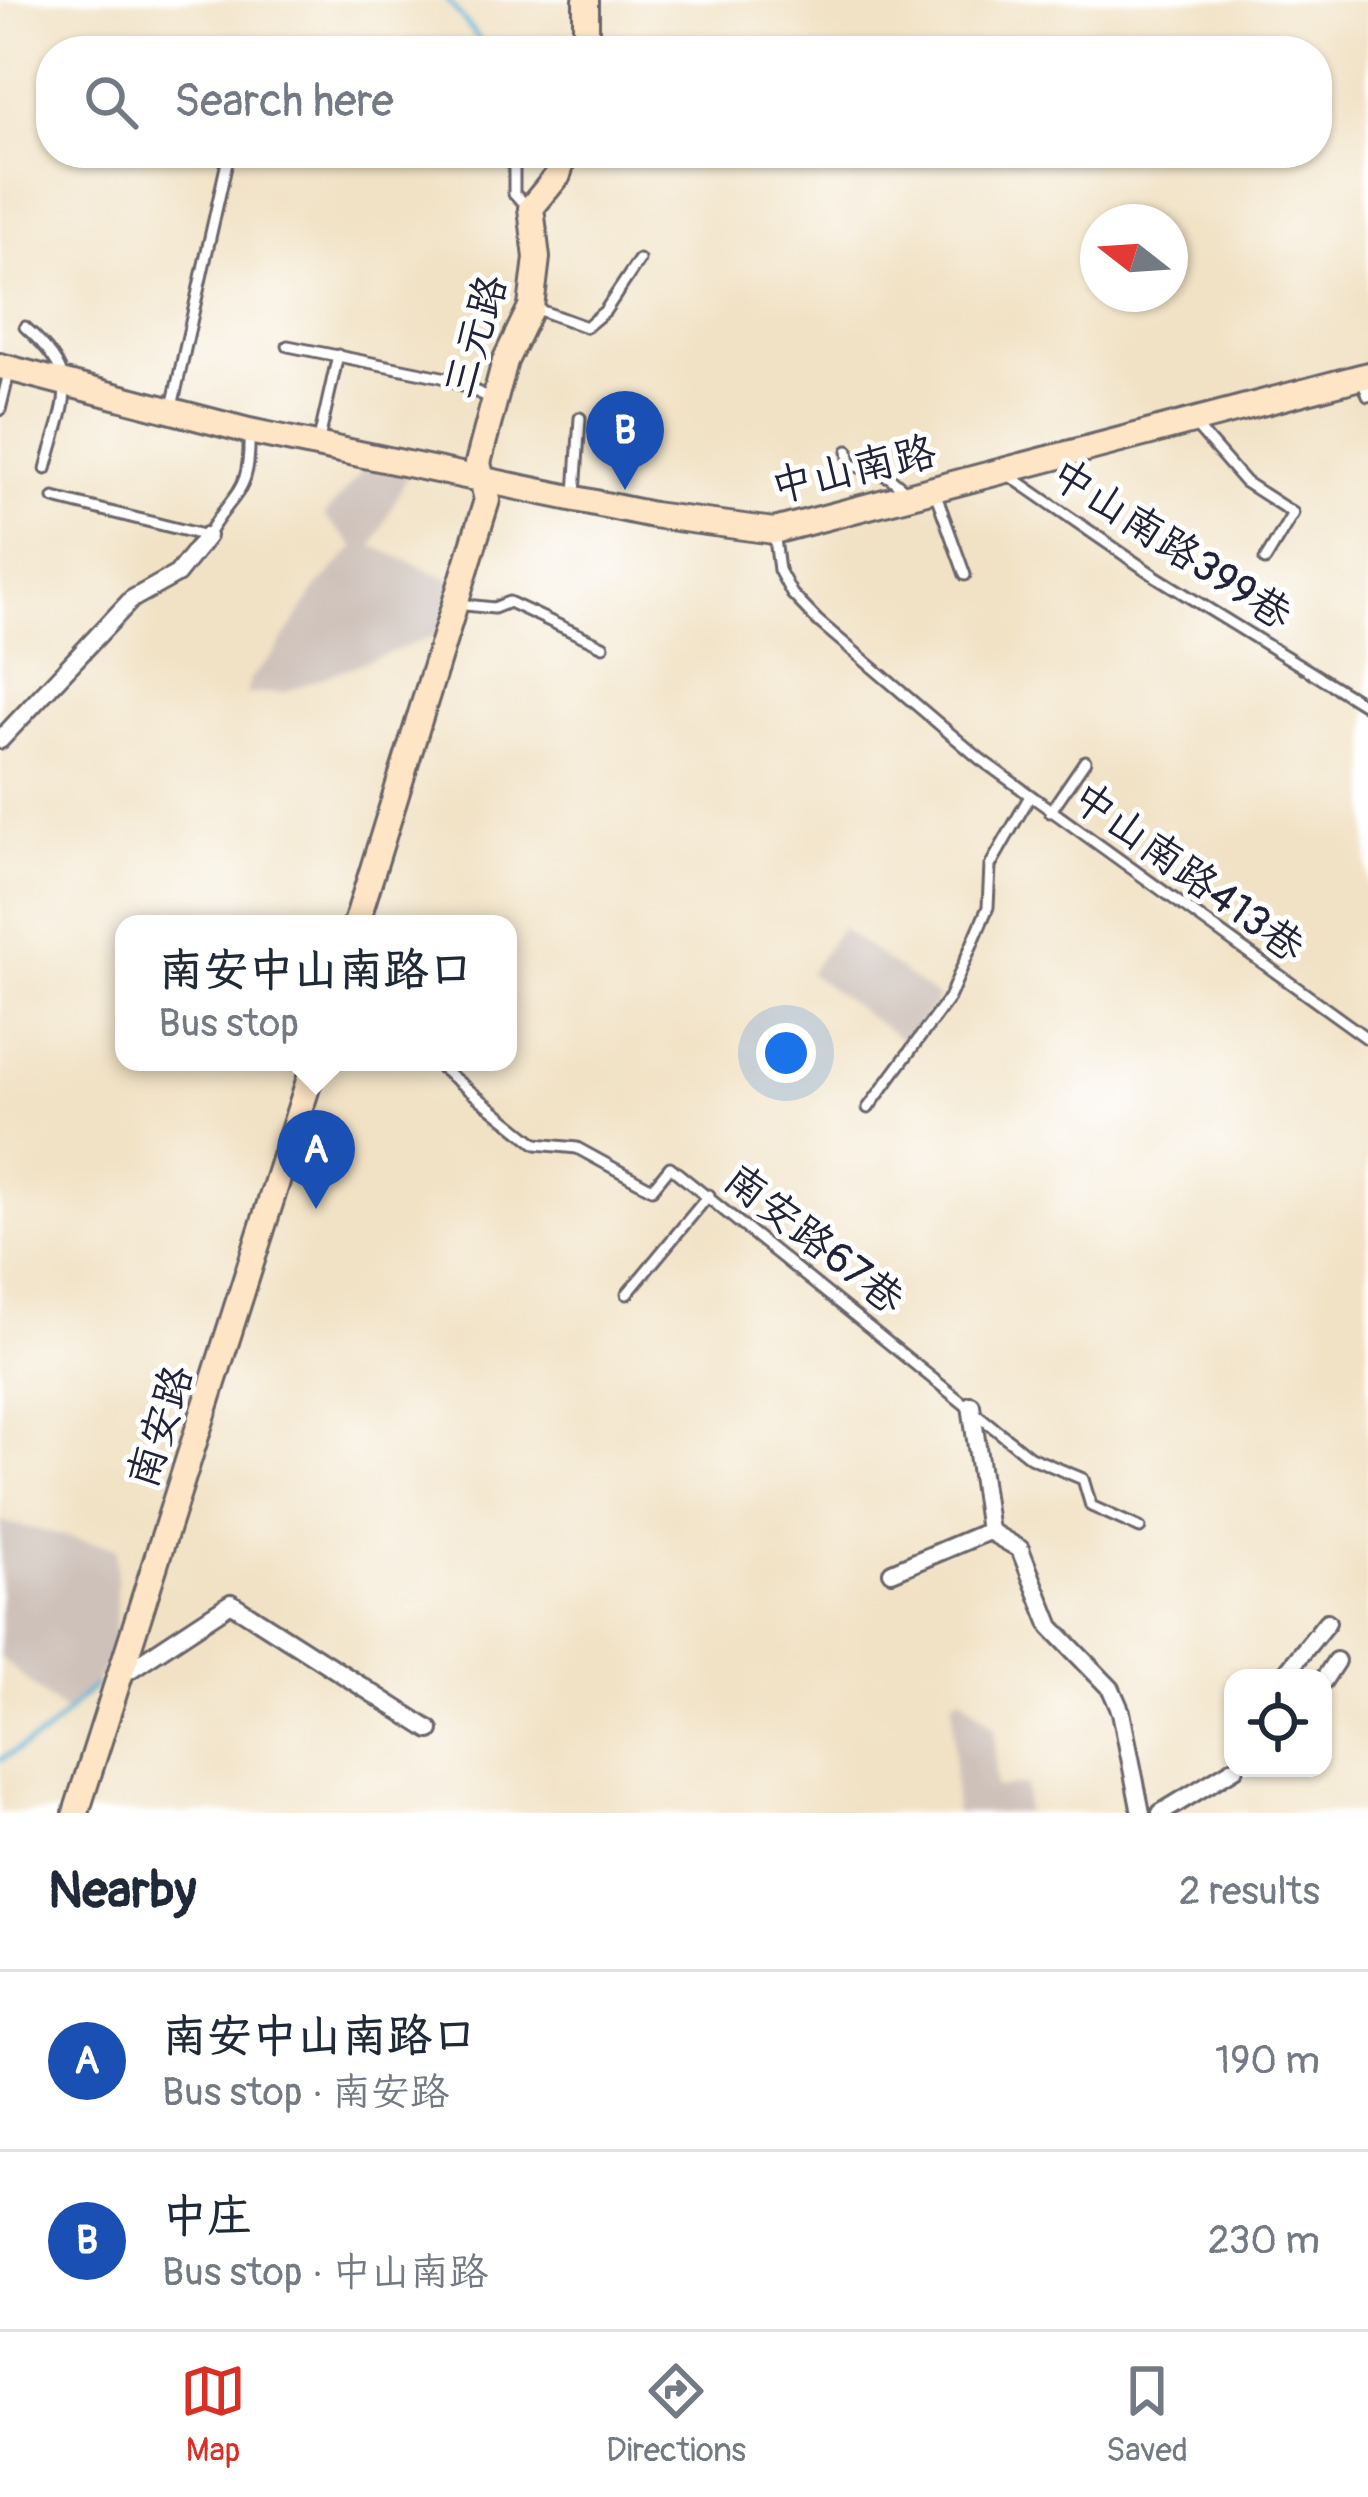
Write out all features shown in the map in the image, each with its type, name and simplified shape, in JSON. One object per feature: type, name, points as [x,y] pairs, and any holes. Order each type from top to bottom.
[{"type":"street","points":[[586,0],[586,36]]},
{"type":"street","points":[[531,208],[560,168]]},
{"type":"street","name":"三元路","points":[[479,480],[478,464],[493,398],[531,307],[537,258],[531,208]]},
{"type":"street","name":"中山南路","points":[[5,368],[249,431],[479,480],[774,531],[925,495],[1192,421],[1366,383]]},
{"type":"street","points":[[359,915],[487,500],[479,480]]},
{"type":"street","points":[[0,740],[133,599],[177,574],[207,536]]},
{"type":"street","name":"南安路","points":[[76,1813],[312,1071]]},
{"type":"street","points":[[971,1405],[989,1531]]},
{"type":"street","points":[[892,1572],[989,1531]]},
{"type":"street","points":[[989,1531],[1020,1549],[1052,1628],[1111,1689],[1121,1712],[1141,1813]]},
{"type":"street","points":[[120,1676],[231,1603],[430,1730]]},
{"type":"street","points":[[1289,1669],[1327,1622]]},
{"type":"street","points":[[1331,1669],[1336,1661]]},
{"type":"street","points":[[1161,1813],[1224,1775]]},
{"type":"lane","points":[[171,412],[226,168]]},
{"type":"lane","points":[[514,168],[514,194],[531,208]]},
{"type":"lane","points":[[531,307],[586,327],[605,311],[639,260]]},
{"type":"lane","points":[[25,327],[59,357],[67,384],[46,469]]},
{"type":"lane","points":[[288,346],[442,377],[493,398]]},
{"type":"lane","points":[[318,444],[338,355]]},
{"type":"lane","points":[[0,410],[5,368]]},
{"type":"lane","points":[[575,500],[580,418]]},
{"type":"lane","points":[[1192,421],[1245,482],[1293,513],[1265,560]]},
{"type":"lane","points":[[54,498],[207,536],[244,490],[250,466],[249,431]]},
{"type":"lane","points":[[848,451],[850,464],[925,495],[964,575]]},
{"type":"lane","name":"中山南路399巷","points":[[1003,471],[1155,576],[1368,706]]},
{"type":"lane","name":"中山南路413巷","points":[[774,531],[779,570],[792,593],[818,621],[1050,812],[1368,1039]]},
{"type":"lane","points":[[456,604],[494,608],[509,602],[603,646]]},
{"type":"lane","points":[[1050,812],[1084,761]]},
{"type":"lane","name":"中山南路413巷","points":[[868,1108],[949,998],[988,907],[990,866],[1030,796]]},
{"type":"lane","name":"南安路67巷","points":[[445,1071],[536,1144],[577,1148],[652,1189],[670,1166],[1030,1457],[1083,1479],[1090,1506],[1140,1528]]},
{"type":"lane","points":[[627,1294],[709,1195]]},
{"type":"shaded area","points":[[369,463],[410,470],[373,546],[456,582],[440,634],[284,692],[246,695],[250,679],[274,654],[317,587],[355,547],[324,516]]},
{"type":"shaded area","points":[[841,928],[939,998],[906,1043],[809,973]]},
{"type":"shaded area","points":[[0,1521],[117,1548],[115,1646],[94,1686],[65,1713],[0,1657]]},
{"type":"shaded area","points":[[961,1696],[995,1727],[995,1788],[1026,1785],[1026,1813],[955,1813],[953,1700]]},
{"type":"waterway","points":[[447,0],[477,36]]},
{"type":"waterway","points":[[0,1760],[45,1734],[95,1685]]},
{"type":"place","name":"中庄","points":[[625,490]]},
{"type":"place","name":"南安中山南路口","points":[[316,1209]]}]
